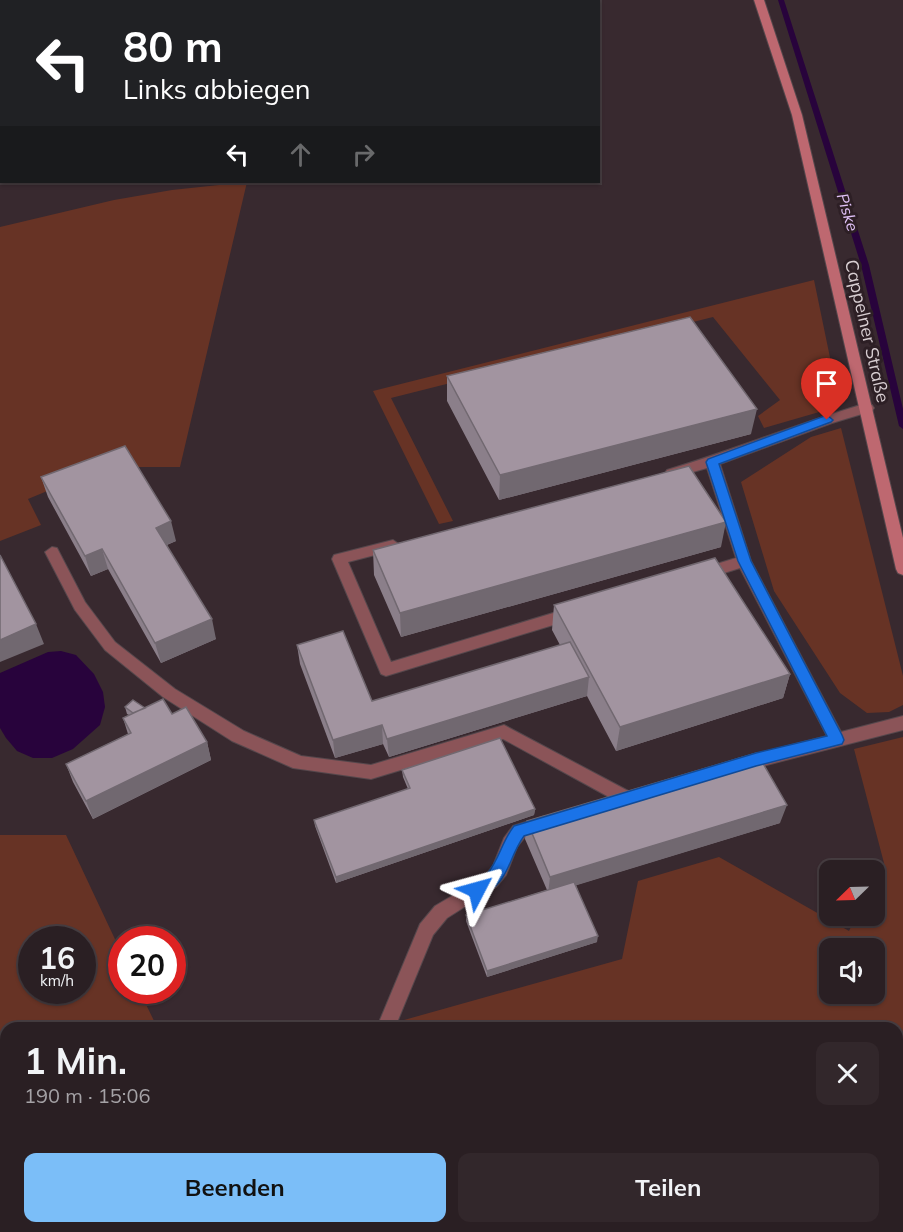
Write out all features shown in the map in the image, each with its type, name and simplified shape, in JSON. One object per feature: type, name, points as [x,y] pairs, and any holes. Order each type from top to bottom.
[{"type":"street","name":"Cappelner Straße","points":[[759,0],[797,116],[903,569]]},
{"type":"lane","points":[[656,477],[712,462],[827,420],[867,408]]},
{"type":"lane","points":[[712,462],[744,561],[837,740]]},
{"type":"lane","points":[[407,542],[339,559],[386,670],[587,609]]},
{"type":"lane","points":[[52,552],[80,606],[110,646],[169,693],[238,736],[299,763],[371,772],[504,732],[632,797],[605,805]]},
{"type":"lane","points":[[688,578],[744,561]]},
{"type":"lane","points":[[723,769],[903,723]]},
{"type":"lane","points":[[389,1022],[426,930],[441,912],[490,882],[500,870],[510,843],[519,831],[562,818]]},
{"type":"shaded area","points":[[247,183],[180,467],[105,467],[28,499],[41,525],[0,541],[0,227],[114,200],[172,190]]},
{"type":"shaded area","points":[[814,280],[840,406],[764,428],[758,416],[780,400],[713,317],[391,398],[453,521],[439,524],[373,391]]},
{"type":"shaded area","points":[[841,428],[903,676],[903,705],[889,712],[867,713],[840,693],[774,591],[741,482],[811,437]]},
{"type":"shaded area","points":[[61,651],[76,655],[94,674],[103,692],[105,707],[100,725],[73,749],[52,758],[33,758],[17,751],[0,728],[0,673],[48,652]]},
{"type":"shaded area","points":[[903,737],[903,1022],[404,1022],[404,1020],[622,959],[638,881],[719,857],[819,914],[819,926],[840,926],[849,931],[852,926],[885,926],[885,860],[854,749]]},
{"type":"shaded area","points":[[0,835],[66,835],[109,926],[108,1004],[146,1004],[155,1022],[0,1022]]},
{"type":"building","points":[[690,317],[757,409],[500,475],[447,376]]},
{"type":"building","points":[[125,446],[171,521],[156,528],[212,619],[155,643],[102,549],[85,556],[41,477]]},
{"type":"building","points":[[689,466],[726,522],[400,613],[373,550]]},
{"type":"building","points":[[0,555],[36,624],[0,640]]},
{"type":"building","points":[[715,558],[790,674],[620,727],[554,605]]},
{"type":"building","points":[[343,631],[372,701],[570,642],[589,677],[387,739],[382,725],[333,740],[297,645]]},
{"type":"building","points":[[163,699],[172,714],[186,707],[207,742],[86,801],[66,764],[131,733],[123,718]]},
{"type":"building","points":[[133,700],[145,708],[133,713],[125,707]]},
{"type":"building","points":[[500,738],[535,809],[336,877],[314,820],[410,788],[402,770]]},
{"type":"building","points":[[757,753],[787,805],[550,877],[527,821]]},
{"type":"building","points":[[574,882],[598,936],[487,971],[466,915]]},
{"type":"waterway","name":"Piske","points":[[781,0],[865,265],[903,426]]},
{"type":"route","points":[[477,890],[490,882],[500,870],[510,843],[519,831],[756,760],[837,740],[744,561],[712,462],[827,420]]}]
